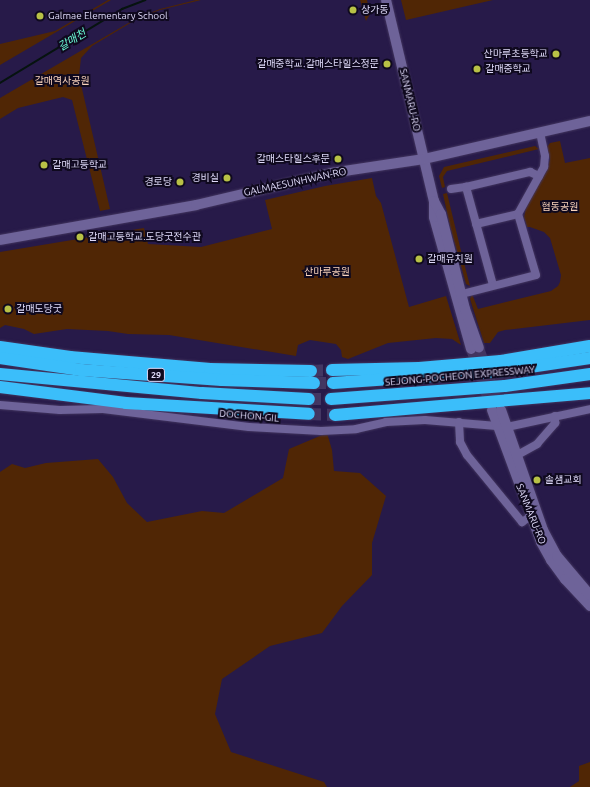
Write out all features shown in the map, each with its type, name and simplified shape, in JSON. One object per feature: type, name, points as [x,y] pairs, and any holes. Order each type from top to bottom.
[{"type":"highway","points":[[332,370],[419,368],[493,361],[590,346]]},
{"type":"highway","points":[[0,347],[70,357],[210,369],[311,371]]},
{"type":"highway","name":"29","points":[[0,358],[81,370],[222,380],[314,383]]},
{"type":"highway","name":"SEJONG-POCHEON EXPRESSWAY","points":[[333,383],[503,371],[590,358]]},
{"type":"highway","name":"29","points":[[0,374],[202,393],[309,399]]},
{"type":"highway","name":"SEJONG-POCHEON EXPRESSWAY","points":[[331,399],[505,386],[590,374]]},
{"type":"highway","points":[[0,387],[126,402],[309,414]]},
{"type":"highway","points":[[335,415],[590,393]]},
{"type":"street","name":"SANMARU-RO","points":[[386,0],[434,201],[434,217],[475,349],[441,214],[434,201]]},
{"type":"street","name":"GALMAESUNHWAN-RO","points":[[0,240],[196,206],[331,173],[424,159],[590,121]]},
{"type":"street","points":[[462,294],[536,275],[518,214],[546,161],[540,133]]},
{"type":"street","points":[[451,189],[466,187],[530,172],[539,176]]},
{"type":"street","points":[[466,187],[493,285]]},
{"type":"street","points":[[476,224],[518,214]]},
{"type":"street","name":"DOCHON-GIL","points":[[0,405],[60,410],[103,409],[248,427],[321,431],[356,429],[394,422],[425,420],[502,427],[590,409]]},
{"type":"street","name":"SANMARU-RO","points":[[496,410],[534,514],[541,542],[551,560],[565,579],[590,606]]},
{"type":"street","points":[[513,457],[537,444],[555,423],[555,416]]},
{"type":"street","points":[[458,422],[460,442],[467,455],[484,478],[522,522],[534,514]]},
{"type":"street","name":"SANMARU-RO","points":[[534,514],[557,556],[590,595]]},
{"type":"green space","name":"갈매역사공원","points":[[108,0],[111,0],[0,65],[0,44],[55,31]]},
{"type":"green space","name":"갈매역사공원","points":[[201,0],[160,10],[137,19],[92,46],[81,58],[79,76],[110,209],[100,211],[72,100],[63,97],[18,108],[0,119],[0,98],[137,18],[160,9]]},
{"type":"green space","points":[[360,0],[367,0],[370,14],[366,21]]},
{"type":"green space","points":[[401,0],[493,0],[406,20]]},
{"type":"green space","name":"협동공원","points":[[560,141],[565,163],[590,158],[590,320],[505,330],[498,332],[490,343],[484,343],[470,299],[472,294],[478,309],[551,291],[558,286],[560,282],[561,275],[550,238],[544,232],[527,227],[524,217],[526,208],[548,167],[550,159],[547,147],[550,143]]},
{"type":"green space","points":[[535,146],[539,149],[447,171],[443,177],[445,187],[442,188],[439,176],[444,167]]},
{"type":"green space","name":"산마루공원","points":[[372,178],[376,196],[381,203],[409,307],[446,296],[461,345],[452,339],[436,338],[388,343],[348,359],[342,357],[341,350],[336,344],[310,340],[298,345],[296,356],[169,335],[128,334],[108,331],[67,329],[34,334],[24,329],[5,325],[0,328],[0,252],[144,228],[148,244],[201,247],[272,229],[265,200],[325,186]]},
{"type":"green space","points":[[447,193],[470,286],[466,284],[450,226],[443,194]]},
{"type":"green space","points":[[327,433],[332,450],[334,471],[360,473],[386,496],[372,543],[372,575],[342,606],[322,633],[270,646],[222,679],[215,714],[231,752],[324,782],[327,787],[0,787],[0,472],[12,464],[25,468],[46,463],[98,459],[113,477],[127,503],[147,522],[202,511],[224,513],[283,478],[289,449]]},
{"type":"green space","points":[[590,762],[590,787],[570,787],[579,781],[579,766]]},
{"type":"waterway","name":"갈매천","points":[[0,83],[122,9],[145,0]]},
{"type":"tunnel","points":[[479,348],[500,408]]},
{"type":"tunnel","points":[[471,349],[491,408]]},
{"type":"tunnel","points":[[311,371],[332,370]]},
{"type":"tunnel","points":[[314,383],[333,383]]},
{"type":"tunnel","points":[[309,399],[331,399]]},
{"type":"tunnel","points":[[309,414],[335,415]]},
{"type":"place","name":"상가동","points":[[353,10]]},
{"type":"place","name":"Galmae Elementary School","points":[[40,16]]},
{"type":"place","name":"산마루초등학교","points":[[556,54]]},
{"type":"place","name":"갈매중학교.갈매스타힐스정문","points":[[387,64]]},
{"type":"place","name":"갈매중학교","points":[[477,69]]},
{"type":"place","name":"갈매스타힐스후문","points":[[338,159]]},
{"type":"place","name":"갈매고등학교","points":[[44,165]]},
{"type":"place","name":"경비실","points":[[227,178]]},
{"type":"place","name":"경로당","points":[[180,182]]},
{"type":"place","name":"갈매고등학교.도당굿전수관","points":[[80,237]]},
{"type":"place","name":"갈매유치원","points":[[419,259]]},
{"type":"place","name":"갈매도당굿","points":[[8,309]]},
{"type":"place","name":"솔샘교회","points":[[537,480]]}]
